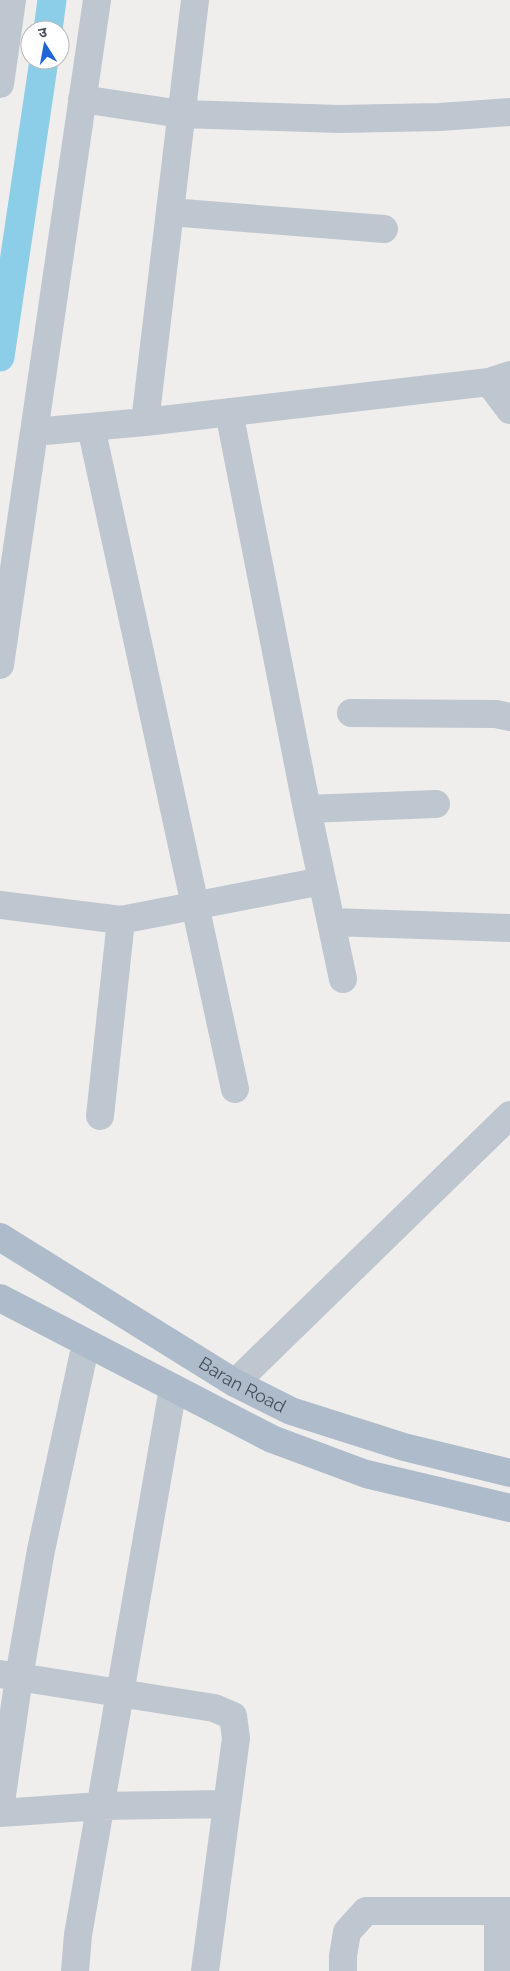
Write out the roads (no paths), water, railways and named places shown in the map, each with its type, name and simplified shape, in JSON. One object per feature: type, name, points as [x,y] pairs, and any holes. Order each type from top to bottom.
[{"type":"main road","name":"Baran Road","points":[[0,1238],[235,1383],[291,1411],[404,1447],[510,1473]]},
{"type":"main road","name":"Baran Road","points":[[0,1298],[272,1439],[366,1474],[510,1508]]},
{"type":"street","points":[[0,79],[12,0]]},
{"type":"street","points":[[0,665],[97,0]]},
{"type":"street","points":[[145,422],[195,0]]},
{"type":"street","points":[[82,99],[181,114],[340,120],[440,117],[510,112]]},
{"type":"street","points":[[170,212],[384,230]]},
{"type":"street","points":[[34,432],[145,422],[499,379],[510,410]]},
{"type":"street","points":[[230,412],[307,809],[343,979]]},
{"type":"street","points":[[91,427],[235,1089]]},
{"type":"street","points":[[351,713],[496,714],[510,717]]},
{"type":"street","points":[[307,809],[436,804]]},
{"type":"street","points":[[0,905],[121,920],[322,881]]},
{"type":"street","points":[[100,1116],[121,920]]},
{"type":"street","points":[[331,922],[510,928]]},
{"type":"street","points":[[235,1383],[510,1115]]},
{"type":"street","points":[[0,1809],[10,1676],[41,1550],[86,1343]]},
{"type":"street","points":[[74,1971],[78,1935],[119,1693],[173,1388]]},
{"type":"street","points":[[10,1676],[214,1708],[233,1716],[236,1738],[205,1971]]},
{"type":"street","points":[[0,1814],[100,1806],[227,1804]]},
{"type":"street","points":[[343,1971],[343,1956],[348,1932],[366,1911],[504,1911],[498,1971]]},
{"type":"waterway","points":[[49,20],[52,0]]},
{"type":"waterway","points":[[0,357],[43,70]]}]
